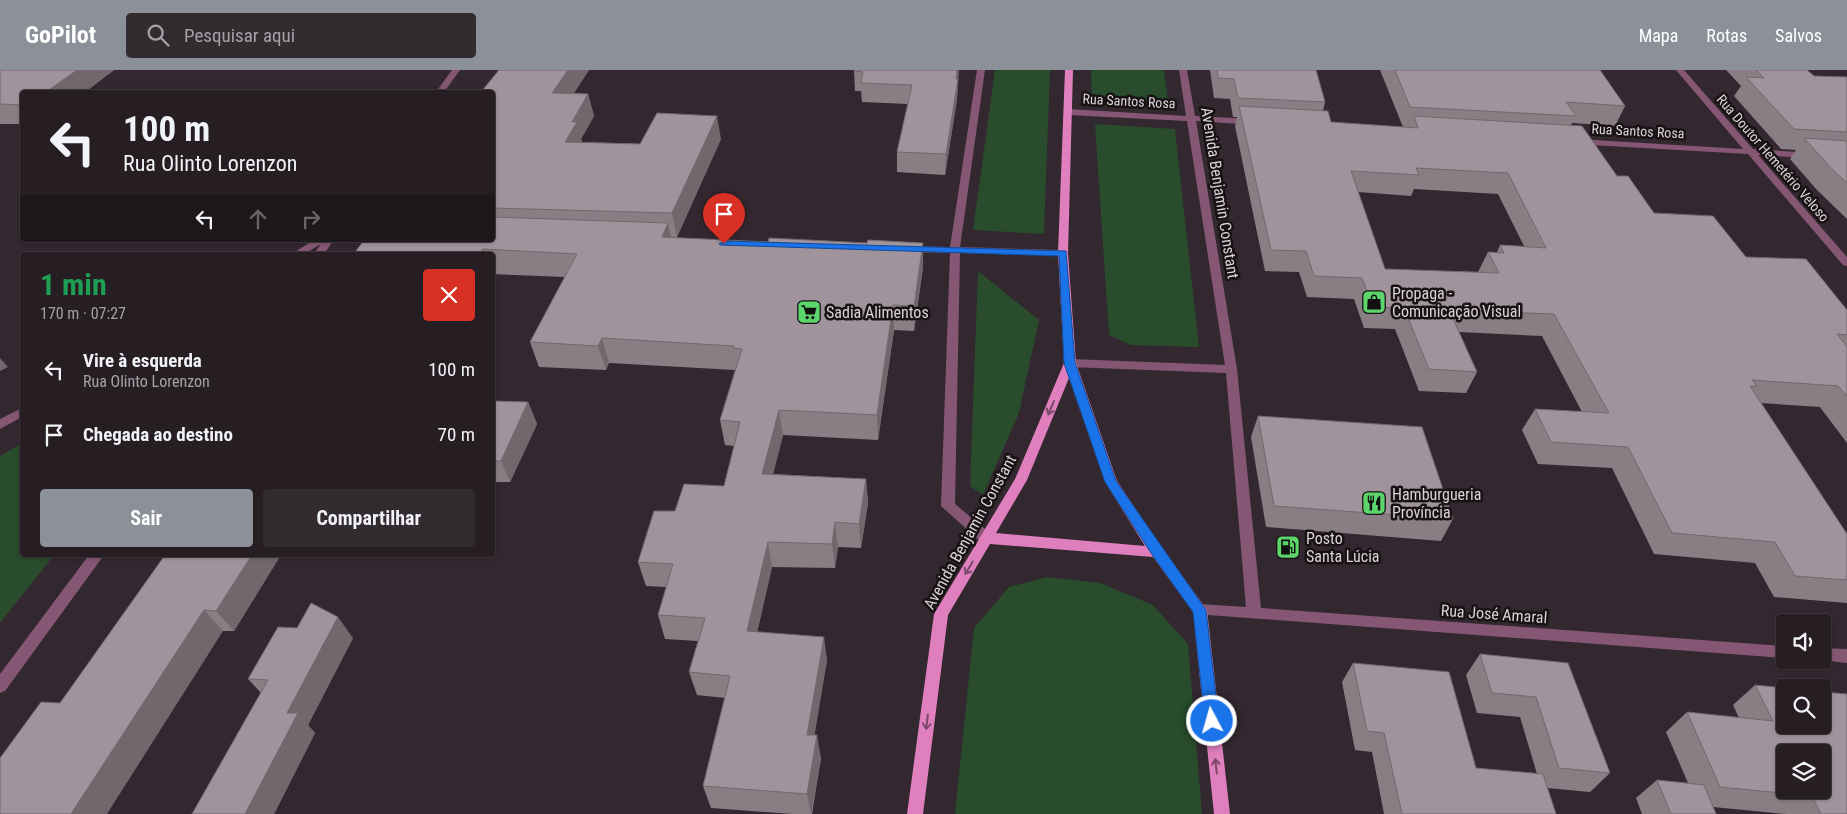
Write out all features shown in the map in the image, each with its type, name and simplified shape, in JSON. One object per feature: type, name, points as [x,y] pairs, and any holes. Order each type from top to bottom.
[{"type":"main road","name":"Avenida Benjamin Constant","points":[[1069,70],[1063,253],[1070,363],[1111,482],[1157,552],[1200,610]]},
{"type":"main road","name":"Avenida Benjamin Constant","points":[[915,814],[941,614],[1021,480],[1070,363]]},
{"type":"main road","points":[[986,538],[1157,552]]},
{"type":"main road","points":[[1200,610],[1222,814]]},
{"type":"street","points":[[441,90],[456,70]]},
{"type":"street","points":[[981,70],[955,250],[948,506],[986,538]]},
{"type":"street","name":"Avenida Benjamin Constant","points":[[1183,70],[1231,370],[1254,614]]},
{"type":"street","name":"Rua Doutor Hemetério Veloso","points":[[1680,70],[1847,263]]},
{"type":"street","name":"Rua Santos Rosa","points":[[1068,112],[1260,123]]},
{"type":"street","name":"Rua Santos Rosa","points":[[1570,141],[1818,156]]},
{"type":"street","points":[[300,252],[318,242]]},
{"type":"street","points":[[896,249],[1063,253]]},
{"type":"street","points":[[1070,363],[1231,370]]},
{"type":"street","points":[[0,425],[20,413]]},
{"type":"street","points":[[0,686],[96,557]]},
{"type":"street","name":"Rua José Amaral","points":[[1200,610],[1776,651]]},
{"type":"street","points":[[1831,655],[1847,656]]},
{"type":"green space","points":[[995,70],[1050,70],[1044,234],[973,230]]},
{"type":"green space","points":[[1091,70],[1164,70],[1169,110],[1092,106]]},
{"type":"green space","points":[[1095,124],[1175,129],[1199,347],[1131,345],[1109,335]]},
{"type":"green space","points":[[978,271],[1039,320],[1019,413],[983,495],[970,486]]},
{"type":"green space","points":[[20,444],[20,557],[52,557],[0,623],[0,456]]},
{"type":"green space","points":[[1047,577],[1100,583],[1153,605],[1188,644],[1202,814],[955,814],[974,628],[1009,587]]},
{"type":"building","points":[[0,70],[77,70],[49,90],[20,90],[20,105],[0,104]]},
{"type":"building","points":[[499,70],[568,70],[552,93],[588,94],[572,122],[577,122],[565,142],[640,144],[657,113],[717,116],[672,213],[495,208],[495,90],[483,90]]},
{"type":"building","points":[[854,70],[957,70],[956,79],[958,79],[946,154],[897,152],[912,85],[861,83],[863,72]]},
{"type":"building","points":[[1217,70],[1316,70],[1325,102],[1238,98],[1234,79],[1218,78]]},
{"type":"building","points":[[1395,70],[1600,70],[1625,106],[1566,102],[1576,116],[1410,107]]},
{"type":"building","points":[[1756,70],[1807,70],[1814,76],[1847,77],[1847,132],[1794,129],[1746,77],[1764,78]]},
{"type":"building","points":[[1239,106],[1328,111],[1331,122],[1418,128],[1414,116],[1582,126],[1617,176],[1628,176],[1654,213],[1713,216],[1746,257],[1806,259],[1847,310],[1847,335],[1837,334],[1847,347],[1847,396],[1838,386],[1752,380],[1757,387],[1750,386],[1847,534],[1847,580],[1795,576],[1775,542],[1672,533],[1628,447],[1551,442],[1535,409],[1609,413],[1554,314],[1449,310],[1477,372],[1429,369],[1404,308],[1373,307],[1362,278],[1314,276],[1306,251],[1271,250]],"holes":[[[1416,168],[1508,173],[1546,248],[1500,245],[1504,253],[1488,252],[1499,273],[1385,269],[1351,171],[1419,175]]]},
{"type":"building","points":[[1804,138],[1847,141],[1847,183],[1832,169]]},
{"type":"building","points":[[495,217],[668,223],[662,237],[768,242],[769,238],[867,243],[868,240],[923,243],[914,306],[893,305],[877,415],[779,410],[762,474],[866,479],[859,524],[835,522],[832,544],[768,542],[747,631],[824,637],[807,735],[817,735],[807,794],[703,786],[730,676],[689,672],[705,618],[658,615],[673,564],[638,562],[654,511],[675,511],[684,484],[724,486],[740,422],[720,420],[742,349],[733,348],[734,346],[602,338],[598,346],[530,342],[577,254],[483,249],[481,252],[355,252],[363,242],[495,242]]},
{"type":"building","points":[[495,401],[528,402],[501,461],[495,461]]},
{"type":"building","points":[[1258,416],[1422,427],[1453,519],[1274,506]]},
{"type":"building","points":[[164,557],[251,557],[216,611],[204,610],[71,814],[0,814],[0,758],[41,702],[60,703]]},
{"type":"building","points":[[311,603],[338,617],[287,713],[298,713],[245,814],[192,814],[268,680],[248,679],[278,627],[297,628]]},
{"type":"building","points":[[1480,654],[1568,663],[1610,773],[1559,768],[1536,697],[1492,693]]},
{"type":"building","points":[[1353,663],[1449,672],[1476,768],[1543,774],[1556,814],[1402,814],[1384,733],[1367,731]]},
{"type":"building","points":[[1755,685],[1776,687],[1776,734],[1831,734],[1831,693],[1847,694],[1847,814],[1821,814],[1814,799],[1831,799],[1831,744],[1776,744],[1776,792],[1720,787],[1687,712],[1773,721]]},
{"type":"building","points":[[1657,780],[1704,785],[1716,814],[1671,814]]},
{"type":"place","name":"Propaga - Comunicação Visual","points":[[1374,302]]},
{"type":"place","name":"Sadia Alimentos","points":[[809,312]]},
{"type":"place","name":"Hamburgueria Província","points":[[1374,503]]},
{"type":"place","name":"Posto Santa Lúcia","points":[[1288,547]]},
{"type":"route","points":[[724,244],[1063,253],[1070,363],[1111,482],[1157,552],[1200,610],[1212,721]]}]
